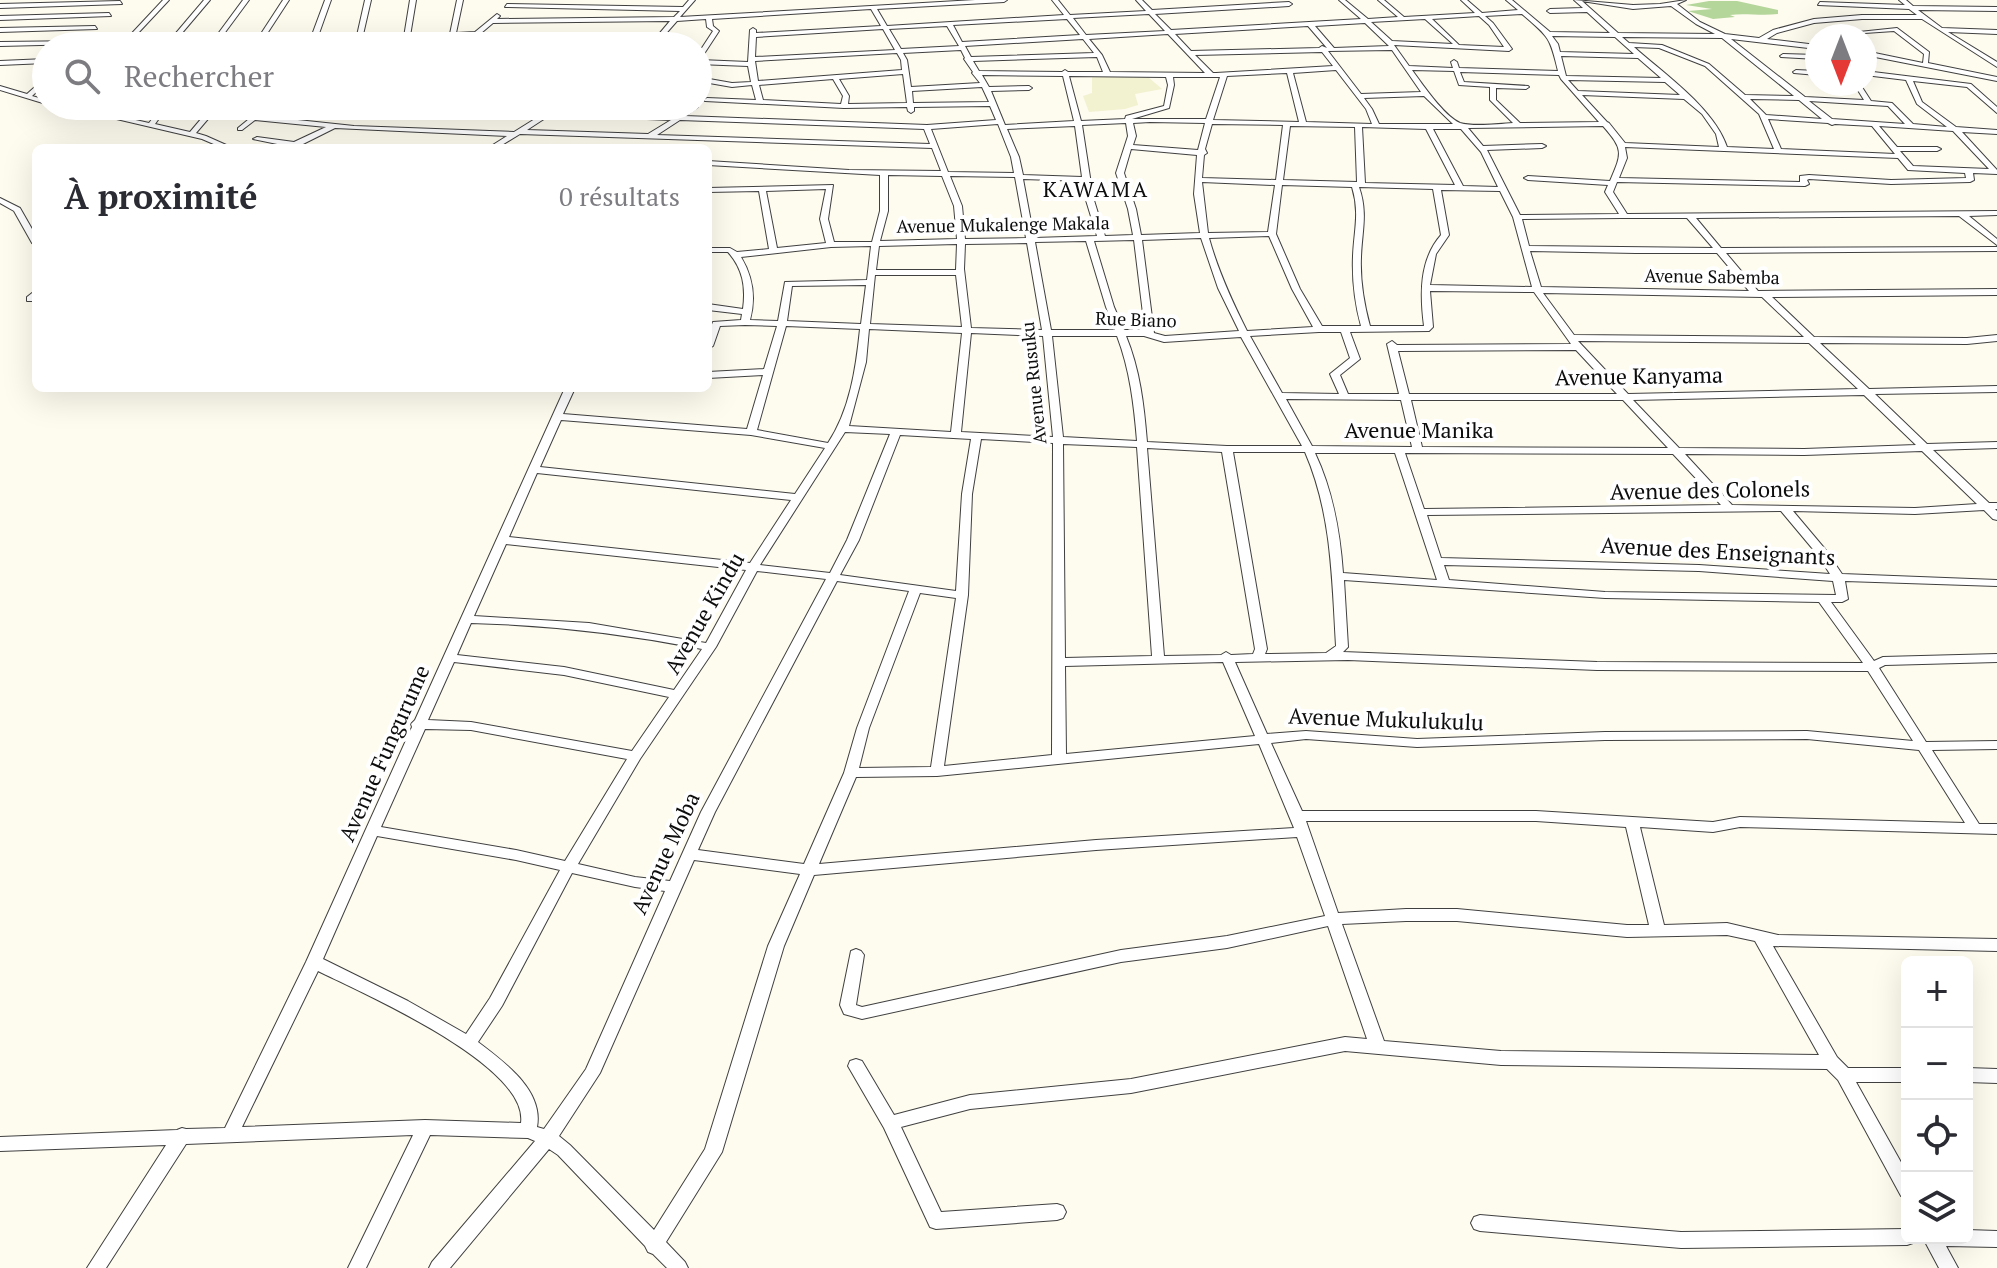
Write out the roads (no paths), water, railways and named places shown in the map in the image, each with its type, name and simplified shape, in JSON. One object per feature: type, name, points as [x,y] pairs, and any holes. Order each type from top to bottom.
[{"type":"street","points":[[0,5],[11,0]]},
{"type":"street","points":[[136,32],[166,0]]},
{"type":"street","points":[[180,32],[207,0]]},
{"type":"street","points":[[222,32],[246,0]]},
{"type":"street","points":[[265,32],[286,0]]},
{"type":"street","points":[[314,32],[328,0]]},
{"type":"street","points":[[357,32],[368,0]]},
{"type":"street","points":[[408,32],[413,0]]},
{"type":"street","points":[[454,32],[460,0]]},
{"type":"street","points":[[479,32],[514,0]]},
{"type":"street","points":[[664,32],[692,0]]},
{"type":"street","points":[[890,0],[897,7]]},
{"type":"street","points":[[492,21],[585,23],[675,20],[1004,0]]},
{"type":"street","points":[[1055,0],[1099,55],[1107,73]]},
{"type":"street","points":[[1139,0],[1210,74]]},
{"type":"street","points":[[1342,0],[1392,45],[1425,94],[1452,121],[1463,127],[1481,148],[1517,217],[1538,292],[1575,342],[1729,508]]},
{"type":"street","points":[[1381,0],[1403,19]]},
{"type":"street","points":[[1189,53],[1457,44],[1509,49],[1493,26],[1464,0]]},
{"type":"street","points":[[1509,0],[1548,34],[1562,75],[1622,145],[1623,158],[1612,182],[1611,197],[1625,217]]},
{"type":"street","points":[[1580,0],[1606,4],[1673,4],[1683,0]]},
{"type":"street","points":[[1580,0],[1626,45],[1688,97],[1710,120],[1724,150]]},
{"type":"street","points":[[1811,0],[1854,19]]},
{"type":"street","points":[[1902,0],[1941,30],[1994,61]]},
{"type":"street","points":[[0,5],[122,1]]},
{"type":"street","points":[[91,32],[122,1]]},
{"type":"street","points":[[820,1],[824,11]]},
{"type":"street","points":[[755,35],[1290,2],[1331,48]]},
{"type":"street","points":[[1673,4],[1698,23],[1724,36],[1832,123]]},
{"type":"street","points":[[1820,4],[1997,9]]},
{"type":"street","points":[[763,15],[764,5]]},
{"type":"street","points":[[507,6],[685,9]]},
{"type":"street","points":[[874,9],[899,48],[912,106],[910,126]]},
{"type":"street","points":[[1550,11],[1589,10]]},
{"type":"street","points":[[712,61],[752,62],[899,48],[1522,12]]},
{"type":"street","points":[[0,18],[109,15]]},
{"type":"street","points":[[748,16],[755,35],[752,62],[760,103]]},
{"type":"street","points":[[1426,17],[1457,44],[1463,55]]},
{"type":"street","points":[[1761,40],[1781,29],[1854,19],[1922,17]]},
{"type":"street","points":[[709,18],[709,27],[716,31],[712,37]]},
{"type":"street","name":"Avenue Rusuku","points":[[949,24],[993,104],[1019,176],[1047,333],[1058,439],[1059,758]]},
{"type":"street","points":[[0,30],[95,28]]},
{"type":"street","points":[[1877,31],[1895,29],[1927,53],[1926,62]]},
{"type":"street","points":[[1941,30],[1997,34]]},
{"type":"street","points":[[1548,34],[1724,36],[1805,46]]},
{"type":"street","points":[[1957,40],[1997,34]]},
{"type":"street","points":[[0,44],[32,43]]},
{"type":"street","points":[[1626,45],[1660,46],[1701,62],[1746,97],[1764,117],[1778,151]]},
{"type":"street","points":[[1322,48],[1359,96],[1377,126]]},
{"type":"street","points":[[22,62],[32,53]]},
{"type":"street","points":[[1556,54],[1640,56]]},
{"type":"street","points":[[967,59],[1099,55]]},
{"type":"street","points":[[1877,55],[1926,62],[1997,79]]},
{"type":"street","points":[[1783,56],[1805,57]]},
{"type":"street","points":[[1892,57],[1908,78],[1919,103],[1957,131],[1996,172]]},
{"type":"street","points":[[0,63],[32,62]]},
{"type":"street","points":[[1407,68],[1455,65],[1562,75],[1669,80]]},
{"type":"street","points":[[1455,65],[1461,84],[1526,87]]},
{"type":"street","points":[[975,73],[1224,75],[1339,68]]},
{"type":"street","points":[[1289,70],[1303,124]]},
{"type":"street","points":[[712,81],[755,84],[904,72]]},
{"type":"street","points":[[1065,72],[1110,307],[1122,334],[1139,403],[1158,658]]},
{"type":"street","points":[[1796,72],[1805,72]]},
{"type":"street","points":[[1150,333],[1137,238],[1120,173],[1132,136],[1131,114],[1167,107],[1169,74]]},
{"type":"street","points":[[1877,74],[1970,85],[1997,111]]},
{"type":"street","points":[[1224,75],[1210,121],[1198,180],[1204,236],[1211,261],[1309,449],[1323,485],[1340,576],[1342,647],[1328,656]]},
{"type":"street","points":[[834,76],[846,96],[844,106]]},
{"type":"street","points":[[712,97],[732,85]]},
{"type":"street","points":[[1493,85],[1493,100],[1519,126]]},
{"type":"street","points":[[0,88],[30,94]]},
{"type":"street","points":[[909,89],[1029,88]]},
{"type":"street","points":[[1577,93],[1688,97]]},
{"type":"street","points":[[1359,96],[1425,94]]},
{"type":"street","points":[[1864,96],[1868,102]]},
{"type":"street","points":[[1746,97],[1891,104],[1912,128]]},
{"type":"street","points":[[712,100],[844,106],[993,104]]},
{"type":"street","points":[[778,143],[830,105]]},
{"type":"street","points":[[1764,117],[1997,132]]},
{"type":"street","points":[[712,119],[927,127],[1130,120],[1428,127],[1607,124]]},
{"type":"street","points":[[130,120],[192,134],[218,144]]},
{"type":"street","points":[[151,125],[155,120]]},
{"type":"street","points":[[192,134],[204,120]]},
{"type":"street","points":[[240,129],[252,120]]},
{"type":"street","points":[[275,120],[334,126],[583,136],[934,146]]},
{"type":"street","points":[[296,144],[334,126],[339,120]]},
{"type":"street","points":[[499,144],[538,120]]},
{"type":"street","points":[[648,137],[674,120]]},
{"type":"street","points":[[1287,124],[1272,234],[1296,289],[1319,329]]},
{"type":"street","points":[[1358,125],[1358,185],[1364,214],[1357,255],[1360,303],[1366,329]]},
{"type":"street","points":[[1875,126],[1895,152],[1914,169],[1996,172]]},
{"type":"street","points":[[927,127],[960,212],[960,272],[967,330],[956,434]]},
{"type":"street","points":[[1428,127],[1461,189]]},
{"type":"street","points":[[581,144],[583,136]]},
{"type":"street","points":[[257,139],[278,144]]},
{"type":"street","points":[[1622,145],[1778,151],[1895,152],[1937,149]]},
{"type":"street","points":[[1481,148],[1542,146]]},
{"type":"street","points":[[1128,147],[1203,153]]},
{"type":"street","points":[[712,163],[884,173],[1086,179]]},
{"type":"street","points":[[712,185],[720,164]]},
{"type":"street","points":[[1528,178],[1805,184],[1803,178],[1809,177],[1966,181],[1970,180],[1969,171]]},
{"type":"street","name":"Avenue Kindu","points":[[469,1042],[496,1002],[569,866],[635,756],[710,647],[753,567],[842,429],[853,402],[875,244],[884,211],[884,173]]},
{"type":"street","points":[[1198,180],[1500,189]]},
{"type":"street","points":[[762,188],[773,249]]},
{"type":"street","points":[[712,190],[831,188],[824,219],[831,245]]},
{"type":"street","points":[[1427,288],[1432,260],[1445,234],[1437,189]]},
{"type":"street","points":[[0,200],[17,210],[32,236]]},
{"type":"street","points":[[1961,213],[1997,246]]},
{"type":"street","points":[[1517,217],[1997,213]]},
{"type":"street","points":[[1690,216],[1760,294],[1991,506],[1997,517]]},
{"type":"street","name":"Avenue Mukalenge Makala","points":[[712,250],[730,250],[735,255],[831,245],[1272,234]]},
{"type":"street","points":[[1526,248],[1719,250],[1997,246]]},
{"type":"street","points":[[735,255],[748,283],[746,317]]},
{"type":"street","points":[[751,432],[782,324],[790,283],[960,272]]},
{"type":"street","name":"Rue Biano","points":[[746,317],[782,324],[1047,333],[1150,333],[1164,339],[1246,332],[1429,327],[1424,306],[1427,288]]},
{"type":"street","name":"Avenue Sabemba","points":[[1427,288],[1760,294],[1997,292]]},
{"type":"street","points":[[712,308],[746,317]]},
{"type":"street","points":[[712,334],[715,325],[746,317]]},
{"type":"street","points":[[1344,395],[1335,374],[1355,362],[1345,329]]},
{"type":"street","points":[[1388,329],[1418,450]]},
{"type":"street","points":[[1393,348],[1575,342],[1967,341],[1997,338]]},
{"type":"street","points":[[712,375],[768,372]]},
{"type":"street","name":"Avenue Kanyama","points":[[1281,396],[1626,397],[1997,389]]},
{"type":"street","name":"Avenue Fungurume","points":[[231,1133],[314,962],[417,724],[468,619],[568,392]]},
{"type":"street","points":[[559,417],[751,432],[830,446]]},
{"type":"street","name":"Avenue Manika","points":[[842,429],[1227,449],[1830,452],[1997,445]]},
{"type":"street","name":"Avenue Moba","points":[[438,1268],[548,1138],[575,1102],[604,1050],[620,1015],[627,988],[688,854],[775,681],[835,577],[896,432]]},
{"type":"street","points":[[937,771],[962,595],[967,494],[977,435]]},
{"type":"street","points":[[1227,449],[1261,649],[1259,655]]},
{"type":"street","points":[[1399,450],[1445,585]]},
{"type":"street","points":[[535,470],[797,497]]},
{"type":"street","name":"Avenue des Colonels","points":[[1422,512],[1729,508],[1915,511],[1991,506]]},
{"type":"street","points":[[1340,576],[1619,595],[1823,600],[1844,597],[1836,577],[1784,508]]},
{"type":"street","points":[[503,540],[753,567],[962,595]]},
{"type":"street","name":"Avenue des Enseignants","points":[[1437,561],[1699,568],[1997,583]]},
{"type":"street","points":[[654,1246],[713,1152],[776,946],[851,773],[863,728],[916,588]]},
{"type":"street","points":[[1823,600],[1872,667],[1975,828]]},
{"type":"street","points":[[468,619],[536,620],[593,626],[710,647]]},
{"type":"street","points":[[1059,662],[1259,655],[1468,658],[1597,666],[1872,667],[1883,661],[1997,658]]},
{"type":"street","points":[[1226,656],[1297,816],[1378,1047]]},
{"type":"street","points":[[448,658],[556,668],[678,695]]},
{"type":"street","points":[[417,724],[471,726],[635,756]]},
{"type":"street","name":"Avenue Mukulukulu","points":[[851,773],[937,771],[1263,737],[1324,735],[1417,743],[1605,736],[1807,735],[1920,746],[1997,745]]},
{"type":"street","points":[[1297,816],[1536,816],[1632,823],[1997,829]]},
{"type":"street","points":[[1632,823],[1658,931]]},
{"type":"street","points":[[372,830],[673,887]]},
{"type":"street","points":[[688,854],[810,870],[1122,843],[1303,832]]},
{"type":"street","points":[[856,955],[849,1008],[862,1013],[1121,956],[1227,942],[1335,919],[1435,914],[1606,930],[1727,929],[1761,938],[1822,943],[1997,945]]},
{"type":"street","points":[[1761,938],[1831,1062],[1844,1075],[1901,1179]]},
{"type":"street","points":[[314,962],[469,1042],[505,1073],[525,1098],[530,1114],[528,1131]]},
{"type":"street","points":[[890,1123],[938,1107],[1144,1084],[1337,1045],[1501,1058],[1831,1062]]},
{"type":"street","points":[[856,1066],[890,1123],[937,1222],[1057,1212]]},
{"type":"street","points":[[1844,1075],[1901,1075]]},
{"type":"street","points":[[1973,1075],[1997,1076]]},
{"type":"street","points":[[0,1144],[425,1127],[528,1131],[548,1138],[564,1150],[654,1246],[679,1268]]},
{"type":"street","points":[[357,1268],[425,1127]]},
{"type":"street","points":[[96,1268],[182,1135]]},
{"type":"street","points":[[1480,1223],[1681,1240],[1901,1237]]},
{"type":"street","points":[[1973,1239],[1997,1239]]},
{"type":"street","points":[[1935,1244],[1949,1268]]},
{"type":"district","name":"KAWAMA","points":[[1096,189]]}]
